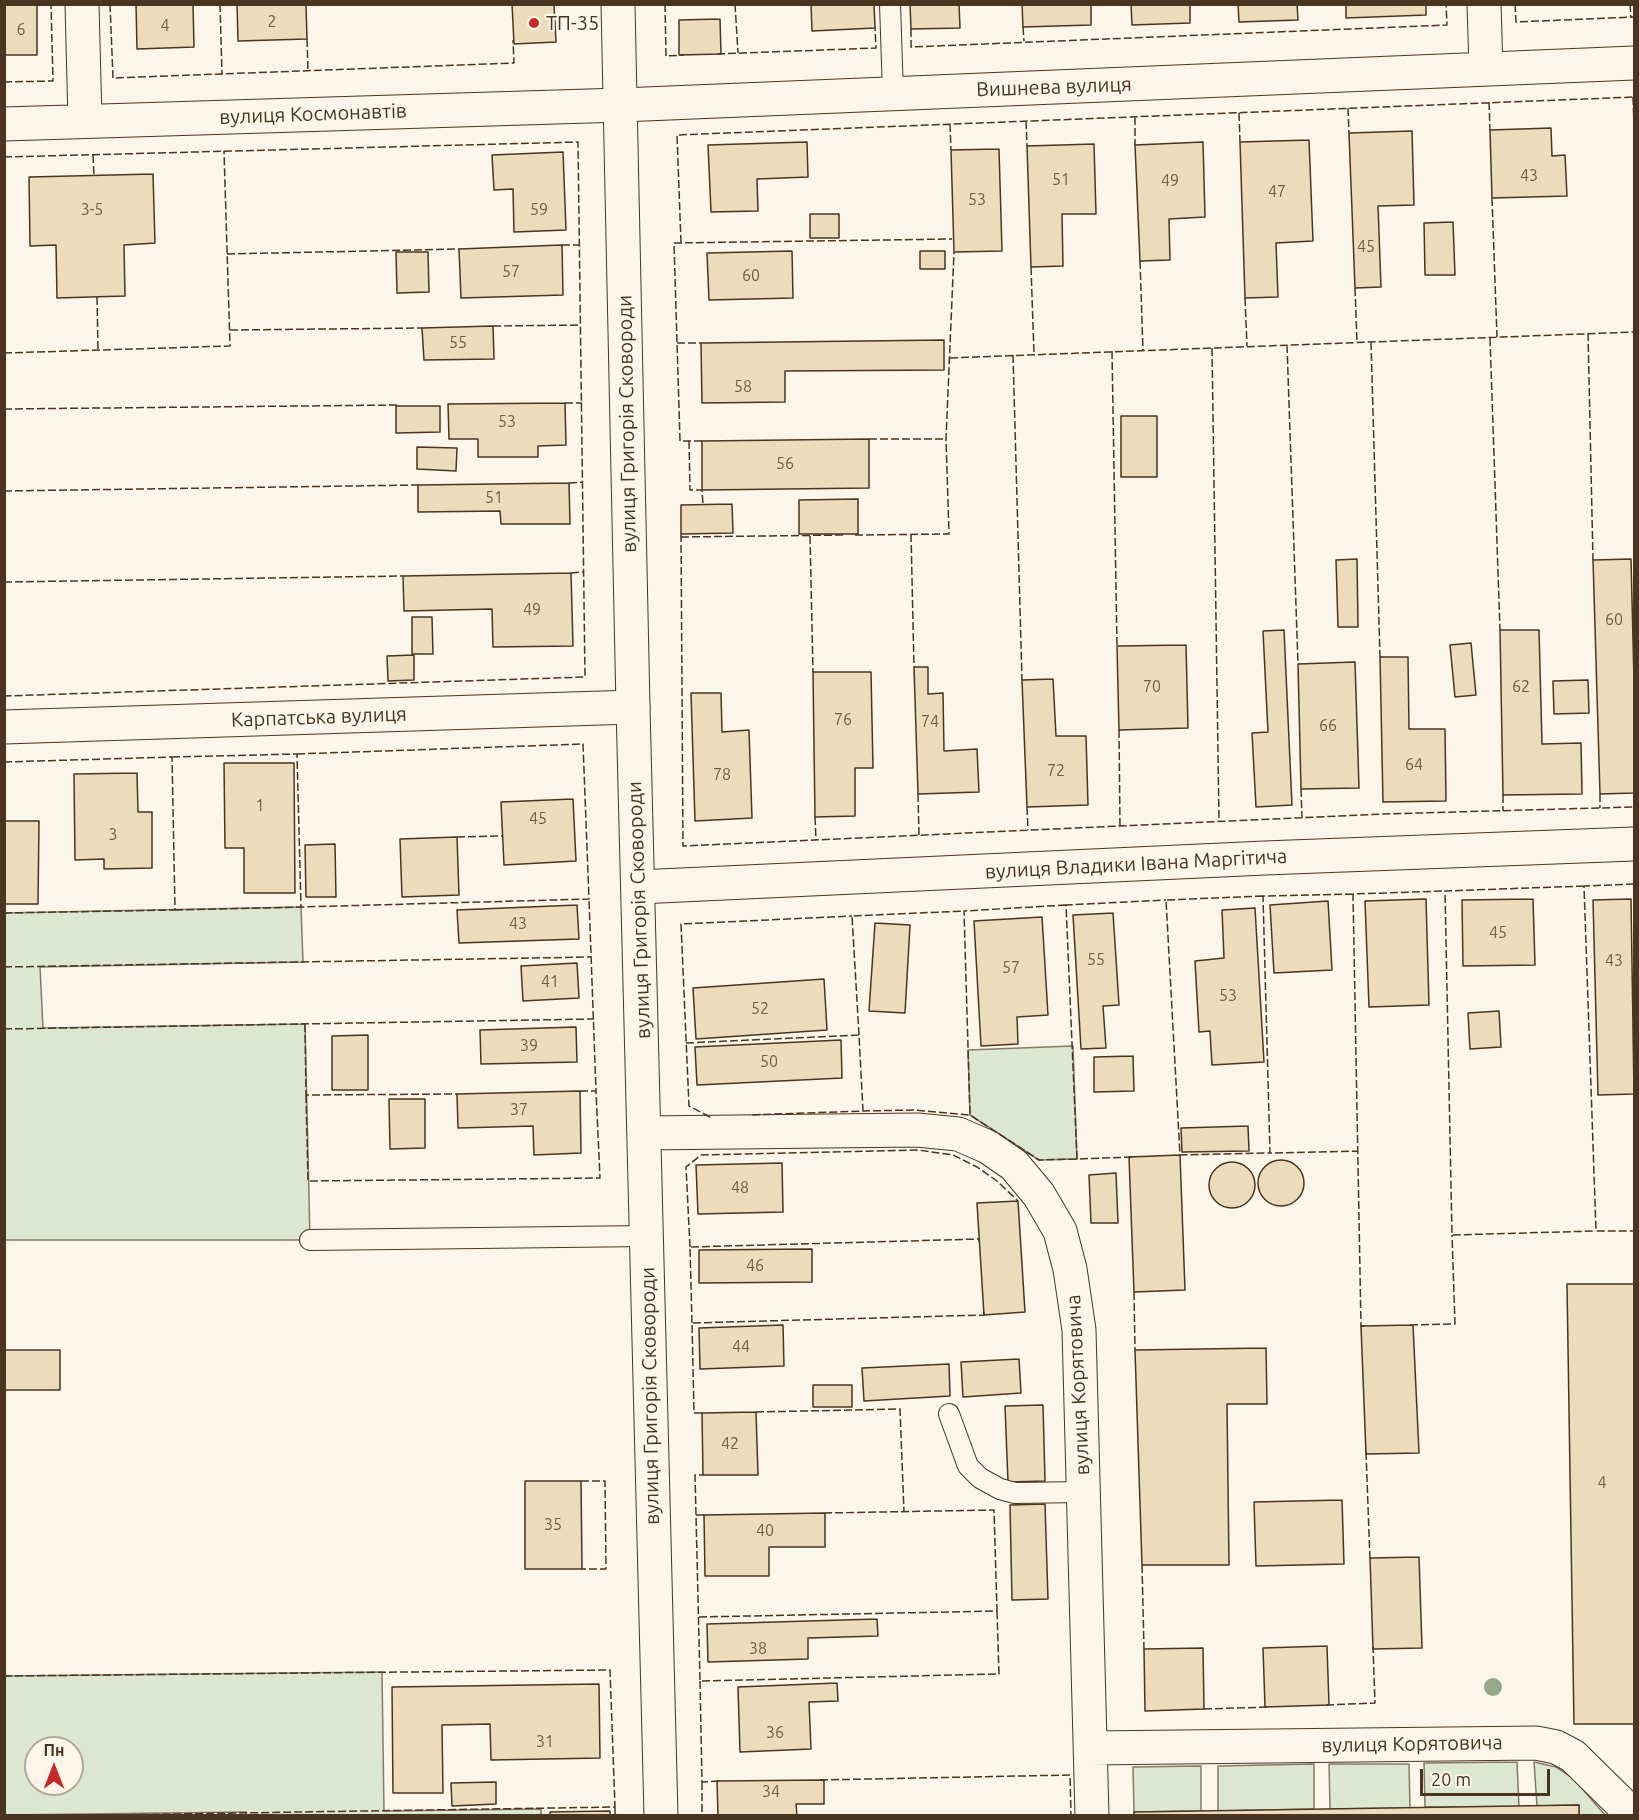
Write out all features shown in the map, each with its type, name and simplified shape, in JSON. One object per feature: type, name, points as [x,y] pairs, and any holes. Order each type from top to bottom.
[{"type":"street","points":[[81,4],[85,121]]},
{"type":"street","name":"вулиця Григорія Сковороди","points":[[618,4],[661,1815]]},
{"type":"street","points":[[1484,4],[1486,69]]},
{"type":"street","name":"Вишнева вулиця","points":[[621,105],[1635,63]]},
{"type":"street","name":"вулиця Космонавтів","points":[[4,124],[621,105]]},
{"type":"street","name":"Карпатська вулиця","points":[[4,727],[633,706]]},
{"type":"street","name":"вулиця Владики Івана Маргітича","points":[[638,887],[1265,858],[1635,844]]},
{"type":"street","name":"вулиця Корятовича","points":[[645,1133],[917,1130],[958,1134],[988,1147],[1014,1165],[1039,1195],[1060,1231],[1070,1269],[1079,1330],[1092,1815]]},
{"type":"street","name":"вулиця Корятовича","points":[[1091,1748],[1536,1743],[1556,1747],[1573,1756],[1634,1815]]},
{"type":"lane","points":[[890,4],[894,94]]},
{"type":"lane","points":[[310,1240],[647,1236]]},
{"type":"lane","points":[[949,1414],[968,1466],[980,1478],[1000,1489],[1015,1493],[1083,1492]]},
{"type":"green space","points":[[301,907],[303,962],[40,967],[43,1028],[305,1024],[310,1240],[5,1240],[4,913]]},
{"type":"green space","points":[[1073,1046],[1077,1159],[1039,1160],[970,1115],[968,1050]]},
{"type":"green space","points":[[382,1672],[384,1811],[541,1809],[541,1815],[246,1816],[246,1812],[5,1815],[5,1676]]},
{"type":"green space","points":[[1517,1762],[1519,1807],[1425,1807],[1424,1763]]},
{"type":"green space","points":[[1534,1762],[1556,1767],[1573,1778],[1605,1815],[1579,1815],[1579,1805],[1537,1806]]},
{"type":"green space","points":[[1314,1764],[1314,1809],[1218,1811],[1218,1766]]},
{"type":"green space","points":[[1329,1764],[1409,1764],[1410,1808],[1330,1809]]},
{"type":"green space","points":[[1201,1766],[1201,1811],[1134,1812],[1133,1767]]},
{"type":"building","points":[[4,4],[37,4],[37,55],[4,55]]},
{"type":"building","points":[[136,4],[193,4],[194,47],[137,49]]},
{"type":"building","points":[[237,4],[306,4],[307,39],[238,41]]},
{"type":"building","name":"ТП-35","points":[[512,4],[554,4],[556,42],[514,44]]},
{"type":"building","points":[[811,4],[874,4],[875,28],[812,31]]},
{"type":"building","points":[[910,4],[959,4],[960,28],[911,29]]},
{"type":"building","points":[[1022,4],[1091,4],[1091,25],[1023,27]]},
{"type":"building","points":[[1131,4],[1190,4],[1190,23],[1132,25]]},
{"type":"building","points":[[1238,4],[1297,4],[1298,20],[1239,22]]},
{"type":"building","points":[[1346,4],[1426,4],[1426,15],[1346,18]]},
{"type":"building","points":[[720,19],[721,54],[679,55],[679,20]]},
{"type":"building","points":[[1551,128],[1552,156],[1565,155],[1567,196],[1492,198],[1490,130]]},
{"type":"building","points":[[1412,131],[1414,205],[1378,206],[1381,287],[1355,288],[1349,133]]},
{"type":"building","points":[[1309,140],[1313,241],[1276,243],[1278,297],[1245,298],[1240,142]]},
{"type":"building","points":[[807,142],[808,177],[757,179],[758,211],[711,212],[708,145]]},
{"type":"building","points":[[1203,142],[1205,217],[1169,219],[1170,260],[1140,261],[1135,145]]},
{"type":"building","points":[[1094,144],[1096,214],[1062,214],[1063,266],[1031,267],[1027,146]]},
{"type":"building","points":[[999,149],[1002,251],[954,252],[951,150]]},
{"type":"building","points":[[563,152],[566,230],[514,232],[513,189],[494,190],[492,155]]},
{"type":"building","points":[[153,174],[155,243],[124,245],[125,296],[57,298],[56,245],[30,246],[29,177]]},
{"type":"building","points":[[810,214],[839,214],[839,238],[810,238]]},
{"type":"building","points":[[1453,222],[1455,275],[1425,275],[1424,223]]},
{"type":"building","points":[[562,245],[563,295],[461,298],[459,249]]},
{"type":"building","points":[[792,251],[793,298],[709,300],[707,253]]},
{"type":"building","points":[[920,251],[945,251],[945,269],[920,269]]},
{"type":"building","points":[[396,252],[428,252],[429,292],[397,293]]},
{"type":"building","points":[[493,326],[494,359],[424,360],[422,328]]},
{"type":"building","points":[[944,340],[944,370],[785,371],[785,402],[702,403],[701,343]]},
{"type":"building","points":[[565,403],[566,445],[538,446],[538,457],[478,457],[478,439],[449,439],[448,404]]},
{"type":"building","points":[[396,406],[440,406],[440,432],[396,433]]},
{"type":"building","points":[[1121,416],[1157,416],[1157,477],[1121,477]]},
{"type":"building","points":[[869,439],[869,488],[702,490],[702,441]]},
{"type":"building","points":[[417,447],[457,448],[456,471],[417,469]]},
{"type":"building","points":[[569,483],[570,524],[501,524],[500,511],[418,512],[418,485]]},
{"type":"building","points":[[858,499],[858,534],[799,534],[799,500]]},
{"type":"building","points":[[732,504],[733,533],[681,534],[681,505]]},
{"type":"building","points":[[1357,559],[1358,627],[1338,627],[1336,560]]},
{"type":"building","points":[[1631,559],[1634,793],[1600,794],[1593,560]]},
{"type":"building","points":[[571,573],[573,646],[493,647],[492,609],[404,611],[403,576]]},
{"type":"building","points":[[412,617],[432,617],[433,654],[412,654]]},
{"type":"building","points":[[1284,630],[1292,805],[1256,807],[1252,733],[1268,732],[1263,631]]},
{"type":"building","points":[[1500,630],[1539,630],[1542,744],[1581,743],[1582,794],[1503,795]]},
{"type":"building","points":[[1471,643],[1476,695],[1455,697],[1450,645]]},
{"type":"building","points":[[1186,645],[1188,728],[1119,730],[1117,646]]},
{"type":"building","points":[[414,655],[414,680],[388,681],[387,656]]},
{"type":"building","points":[[1380,657],[1408,657],[1409,729],[1445,729],[1446,801],[1383,802]]},
{"type":"building","points":[[1355,662],[1359,788],[1301,789],[1298,664]]},
{"type":"building","points":[[914,667],[928,667],[928,694],[943,693],[944,751],[977,749],[979,792],[918,794]]},
{"type":"building","points":[[813,672],[871,672],[873,768],[855,768],[855,816],[815,817]]},
{"type":"building","points":[[1053,679],[1056,736],[1086,736],[1088,805],[1027,807],[1022,680]]},
{"type":"building","points":[[1588,680],[1589,713],[1554,714],[1553,681]]},
{"type":"building","points":[[691,693],[721,693],[722,732],[749,730],[752,818],[695,821]]},
{"type":"building","points":[[224,763],[294,763],[295,893],[244,893],[244,848],[225,848]]},
{"type":"building","points":[[137,773],[138,812],[152,812],[152,868],[104,869],[104,859],[75,860],[74,774]]},
{"type":"building","points":[[573,799],[576,861],[504,865],[501,802]]},
{"type":"building","points":[[4,821],[39,821],[38,904],[4,904]]},
{"type":"building","points":[[457,837],[459,895],[402,897],[400,839]]},
{"type":"building","points":[[335,844],[336,897],[306,897],[305,845]]},
{"type":"building","points":[[1426,899],[1429,1005],[1369,1007],[1365,901]]},
{"type":"building","points":[[1533,899],[1535,965],[1463,966],[1462,900]]},
{"type":"building","points":[[1631,899],[1634,1094],[1598,1095],[1593,900]]},
{"type":"building","points":[[1328,901],[1332,970],[1274,973],[1270,905]]},
{"type":"building","points":[[577,905],[579,939],[459,943],[457,910]]},
{"type":"building","points":[[1255,908],[1264,1062],[1212,1065],[1210,1031],[1199,1032],[1195,961],[1224,958],[1222,910]]},
{"type":"building","points":[[1113,913],[1119,1005],[1103,1006],[1106,1048],[1081,1049],[1073,915]]},
{"type":"building","points":[[1042,917],[1048,1015],[1017,1017],[1018,1044],[981,1046],[974,921]]},
{"type":"building","points":[[875,923],[910,925],[905,1013],[869,1011]]},
{"type":"building","points":[[577,963],[579,998],[523,1001],[521,966]]},
{"type":"building","points":[[824,979],[827,1030],[696,1039],[693,988]]},
{"type":"building","points":[[1499,1011],[1501,1047],[1470,1049],[1468,1013]]},
{"type":"building","points":[[576,1027],[577,1062],[481,1064],[480,1030]]},
{"type":"building","points":[[368,1035],[368,1090],[332,1090],[332,1036]]},
{"type":"building","points":[[841,1040],[842,1078],[697,1085],[695,1047]]},
{"type":"building","points":[[1133,1056],[1134,1091],[1094,1092],[1094,1057]]},
{"type":"building","points":[[580,1091],[581,1153],[534,1155],[533,1126],[458,1128],[457,1094]]},
{"type":"building","points":[[389,1099],[425,1099],[425,1148],[390,1149]]},
{"type":"building","points":[[1248,1126],[1249,1151],[1182,1152],[1181,1128]]},
{"type":"building","points":[[1180,1155],[1185,1290],[1134,1292],[1129,1157]]},
{"type":"building","points":[[1281,1160],[1297,1167],[1304,1183],[1297,1199],[1281,1206],[1265,1199],[1258,1183],[1265,1167]]},
{"type":"building","points":[[1232,1162],[1248,1169],[1255,1185],[1248,1201],[1232,1208],[1216,1201],[1209,1185],[1216,1169]]},
{"type":"building","points":[[782,1163],[783,1212],[698,1214],[696,1165]]},
{"type":"building","points":[[1116,1173],[1118,1223],[1091,1223],[1089,1175]]},
{"type":"building","points":[[1018,1201],[1025,1312],[984,1315],[977,1203]]},
{"type":"building","points":[[812,1249],[812,1282],[699,1283],[699,1250]]},
{"type":"building","points":[[1567,1284],[1634,1284],[1634,1724],[1574,1724]]},
{"type":"building","points":[[783,1325],[784,1366],[700,1369],[699,1328]]},
{"type":"building","points":[[1413,1325],[1419,1453],[1366,1454],[1361,1326]]},
{"type":"building","points":[[1266,1348],[1267,1404],[1227,1404],[1229,1565],[1142,1565],[1135,1350]]},
{"type":"building","points":[[4,1350],[60,1350],[60,1390],[4,1390]]},
{"type":"building","points":[[1019,1359],[1021,1393],[963,1397],[961,1362]]},
{"type":"building","points":[[949,1364],[950,1396],[864,1401],[862,1368]]},
{"type":"building","points":[[813,1385],[852,1385],[852,1407],[813,1407]]},
{"type":"building","points":[[1043,1405],[1045,1481],[1008,1482],[1005,1406]]},
{"type":"building","points":[[756,1412],[758,1475],[703,1475],[702,1413]]},
{"type":"building","points":[[525,1481],[581,1481],[582,1569],[525,1569]]},
{"type":"building","points":[[1342,1500],[1344,1564],[1256,1566],[1254,1502]]},
{"type":"building","points":[[1045,1504],[1048,1599],[1012,1600],[1010,1505]]},
{"type":"building","points":[[825,1513],[825,1547],[769,1547],[769,1576],[705,1576],[704,1515]]},
{"type":"building","points":[[1419,1557],[1422,1648],[1373,1649],[1370,1558]]},
{"type":"building","points":[[877,1619],[878,1636],[808,1638],[808,1659],[708,1662],[707,1624]]},
{"type":"building","points":[[1327,1646],[1329,1705],[1265,1707],[1263,1648]]},
{"type":"building","points":[[1203,1648],[1204,1709],[1145,1711],[1144,1649]]},
{"type":"building","points":[[837,1683],[838,1701],[809,1702],[811,1749],[740,1752],[738,1687]]},
{"type":"building","points":[[599,1684],[600,1758],[491,1760],[490,1724],[442,1725],[443,1793],[393,1793],[392,1687]]},
{"type":"building","points":[[824,1780],[824,1804],[796,1804],[797,1816],[718,1816],[717,1781]]},
{"type":"building","points":[[496,1782],[496,1804],[452,1806],[451,1783]]},
{"type":"building","points":[[1579,1805],[1579,1816],[1134,1816],[1134,1812]]},
{"type":"building","points":[[610,1811],[610,1816],[550,1816],[550,1812]]},
{"type":"fence","points":[[4,82],[53,81],[51,4]]},
{"type":"fence","points":[[110,4],[113,78],[514,63],[513,40]]},
{"type":"fence","points":[[220,4],[222,74]]},
{"type":"fence","points":[[665,4],[666,56],[684,55]]},
{"type":"fence","points":[[735,4],[738,53]]},
{"type":"fence","points":[[911,29],[911,47],[1447,25],[1446,4]]},
{"type":"fence","points":[[1515,4],[1516,22],[1634,17]]},
{"type":"fence","points":[[1630,4],[1631,18]]},
{"type":"fence","points":[[1023,27],[1024,41]]},
{"type":"fence","points":[[717,54],[876,48],[875,28]]},
{"type":"fence","points":[[307,39],[308,71]]},
{"type":"fence","points":[[1633,97],[1634,126]]},
{"type":"fence","points":[[681,243],[677,135],[1634,97]]},
{"type":"fence","points":[[1489,102],[1490,130]]},
{"type":"fence","points":[[1348,108],[1349,133]]},
{"type":"fence","points":[[1239,113],[1240,142]]},
{"type":"fence","points":[[1135,117],[1135,145]]},
{"type":"fence","points":[[1026,121],[1027,146]]},
{"type":"fence","points":[[950,124],[951,150]]},
{"type":"fence","points":[[4,157],[578,142],[585,677],[4,696]]},
{"type":"fence","points":[[4,353],[230,346],[224,151]]},
{"type":"fence","points":[[93,155],[94,176]]},
{"type":"fence","points":[[1492,198],[1497,337]]},
{"type":"fence","points":[[702,441],[680,441],[674,243],[952,239]]},
{"type":"fence","points":[[562,245],[580,245]]},
{"type":"fence","points":[[227,254],[459,249]]},
{"type":"fence","points":[[855,535],[949,534],[946,439],[954,252]]},
{"type":"fence","points":[[1140,261],[1143,351]]},
{"type":"fence","points":[[1031,267],[1034,354]]},
{"type":"fence","points":[[1355,288],[1357,342]]},
{"type":"fence","points":[[97,297],[98,350]]},
{"type":"fence","points":[[1245,298],[1247,346]]},
{"type":"fence","points":[[493,326],[581,325]]},
{"type":"fence","points":[[230,330],[422,328]]},
{"type":"fence","points":[[950,358],[1634,332]]},
{"type":"fence","points":[[1588,333],[1593,560]]},
{"type":"fence","points":[[1490,338],[1500,630]]},
{"type":"fence","points":[[1371,342],[1380,657]]},
{"type":"fence","points":[[677,343],[701,343]]},
{"type":"fence","points":[[1287,345],[1298,664]]},
{"type":"fence","points":[[1212,348],[1219,821]]},
{"type":"fence","points":[[1112,351],[1117,646]]},
{"type":"fence","points":[[1013,355],[1022,680]]},
{"type":"fence","points":[[565,403],[582,403]]},
{"type":"fence","points":[[4,409],[400,405]]},
{"type":"fence","points":[[869,439],[946,439]]},
{"type":"fence","points":[[689,441],[690,490],[702,490],[703,505]]},
{"type":"fence","points":[[569,483],[583,482]]},
{"type":"fence","points":[[4,491],[418,485]]},
{"type":"fence","points":[[681,534],[683,846],[1383,814],[1634,807]]},
{"type":"fence","points":[[911,534],[914,667]]},
{"type":"fence","points":[[681,537],[843,535]]},
{"type":"fence","points":[[810,536],[813,672]]},
{"type":"fence","points":[[571,573],[583,572]]},
{"type":"fence","points":[[4,582],[403,576]]},
{"type":"fence","points":[[1119,730],[1120,826]]},
{"type":"fence","points":[[297,754],[583,744],[589,899],[301,907]]},
{"type":"fence","points":[[172,757],[297,754],[301,907],[175,910]]},
{"type":"fence","points":[[4,762],[172,757],[175,910],[4,913]]},
{"type":"fence","points":[[1301,789],[1302,818]]},
{"type":"fence","points":[[918,794],[919,835]]},
{"type":"fence","points":[[1600,794],[1600,808]]},
{"type":"fence","points":[[1503,795],[1503,811]]},
{"type":"fence","points":[[1027,807],[1028,830]]},
{"type":"fence","points":[[815,817],[816,840]]},
{"type":"fence","points":[[457,837],[503,836]]},
{"type":"fence","points":[[1634,884],[1584,886],[1596,1231],[1634,1231]]},
{"type":"fence","points":[[1584,886],[1445,891],[1452,1235],[1596,1231]]},
{"type":"fence","points":[[1365,1326],[1361,1326],[1353,894],[1445,891]]},
{"type":"fence","points":[[1353,894],[1263,896],[1270,1153],[1358,1151]]},
{"type":"fence","points":[[1263,896],[1166,900],[1180,1155],[1270,1153]]},
{"type":"fence","points":[[580,1091],[596,1091],[589,899]]},
{"type":"fence","points":[[1132,1157],[1077,1159],[1066,905],[1166,900]]},
{"type":"fence","points":[[1066,905],[964,911],[970,1115],[1039,1160],[1077,1159]]},
{"type":"fence","points":[[859,1035],[852,916],[964,911]]},
{"type":"fence","points":[[710,1117],[689,1106],[681,924],[852,916]]},
{"type":"fence","points":[[4,967],[591,957]]},
{"type":"fence","points":[[4,1029],[594,1019]]},
{"type":"fence","points":[[305,1024],[306,1095],[457,1094]]},
{"type":"fence","points":[[686,1043],[859,1035],[863,1111],[749,1115]]},
{"type":"fence","points":[[306,1095],[308,1181],[600,1178],[596,1091]]},
{"type":"fence","points":[[863,1110],[913,1110],[970,1115]]},
{"type":"fence","points":[[690,1247],[686,1167],[701,1155],[918,1150],[953,1155],[977,1167],[997,1181],[1018,1201]]},
{"type":"fence","points":[[1410,1325],[1455,1324],[1452,1235]]},
{"type":"fence","points":[[692,1323],[690,1247],[979,1239],[979,1242]]},
{"type":"fence","points":[[1134,1292],[1135,1350]]},
{"type":"fence","points":[[702,1413],[694,1413],[692,1323],[984,1315],[984,1311]]},
{"type":"fence","points":[[756,1412],[900,1409],[904,1512]]},
{"type":"fence","points":[[1366,1452],[1370,1560]]},
{"type":"fence","points":[[696,1515],[695,1475],[703,1475]]},
{"type":"fence","points":[[581,1481],[605,1481],[606,1569],[582,1569]]},
{"type":"fence","points":[[699,1617],[997,1611],[994,1510],[825,1513]]},
{"type":"fence","points":[[704,1515],[696,1515],[700,1681],[999,1674],[997,1611]]},
{"type":"fence","points":[[1142,1565],[1144,1649]]},
{"type":"fence","points":[[1326,1705],[1375,1703],[1373,1647]]},
{"type":"fence","points":[[4,1676],[610,1670],[615,1807],[49,1816]]},
{"type":"fence","points":[[700,1681],[702,1782],[721,1781]]},
{"type":"fence","points":[[1204,1709],[1269,1707]]},
{"type":"fence","points":[[820,1780],[1070,1775],[1071,1816]]},
{"type":"fence","points":[[702,1782],[702,1816]]},
{"type":"fence","points":[[615,1807],[615,1816]]},
{"type":"place","name":"ТП-35","points":[[534,23]]}]
